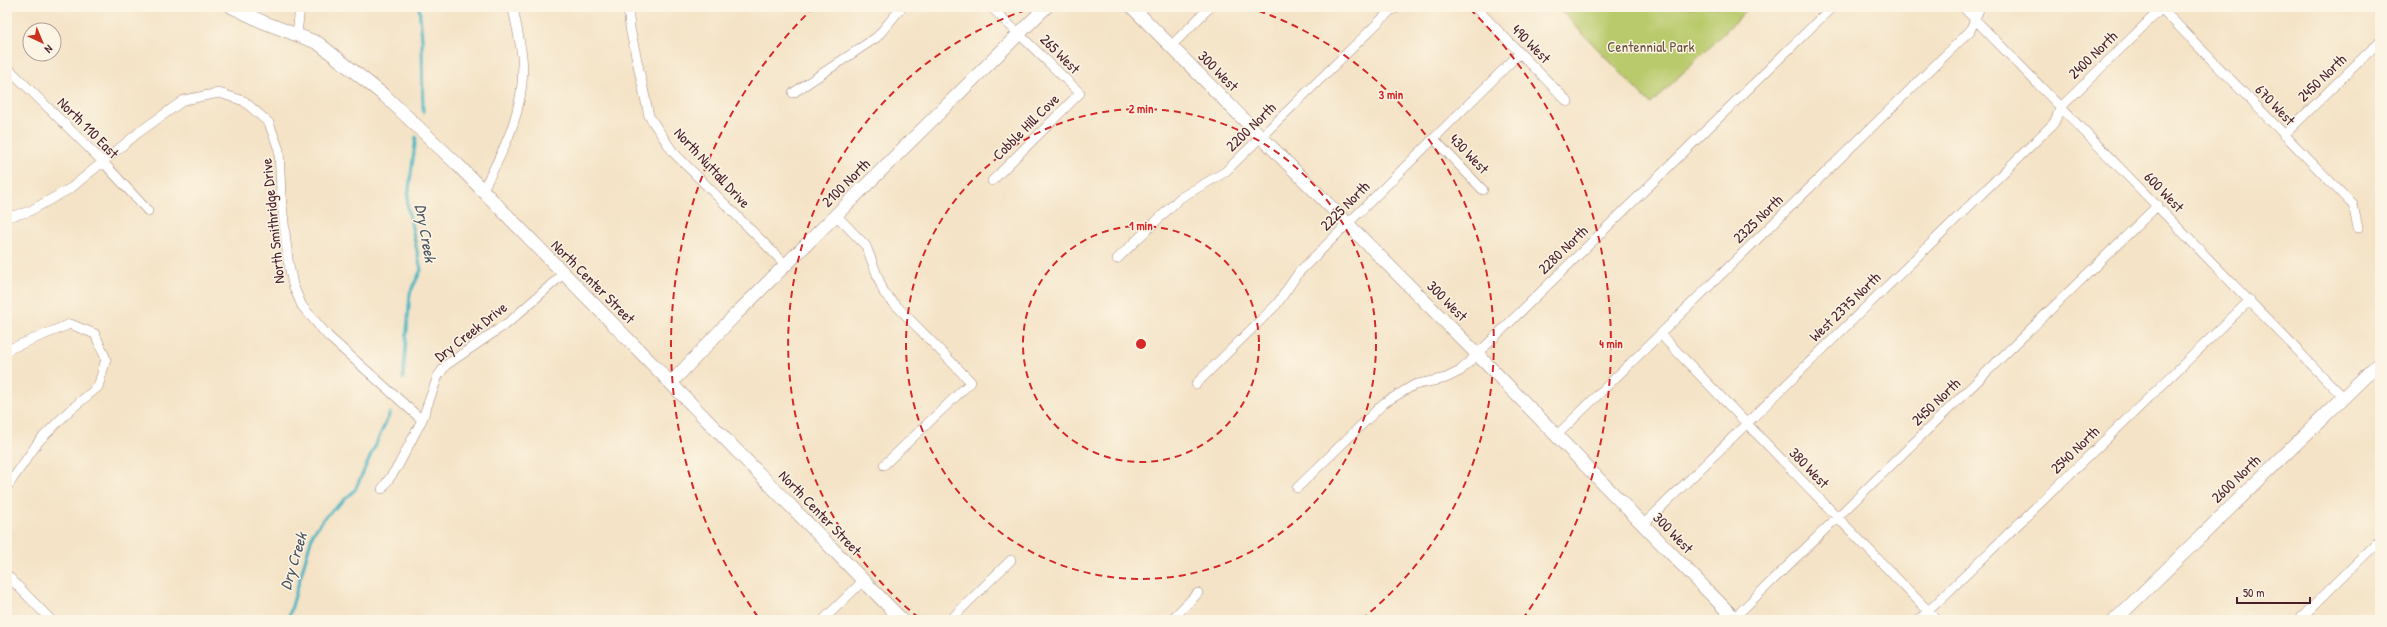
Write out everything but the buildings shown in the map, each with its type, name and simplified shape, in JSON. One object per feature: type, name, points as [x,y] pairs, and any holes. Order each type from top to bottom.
[{"type":"street","name":"North Center Street","points":[[232,7],[263,22],[318,43],[367,81],[407,116],[482,190],[562,274],[671,383],[902,620]]},
{"type":"street","points":[[297,34],[300,7]]},
{"type":"street","points":[[482,190],[503,154],[512,129],[520,91],[522,58],[514,13],[511,7]]},
{"type":"street","points":[[793,93],[877,37],[902,7]]},
{"type":"street","name":"265 West","points":[[990,7],[1020,33],[1080,93]]},
{"type":"street","name":"2100 North","points":[[671,383],[786,265],[1046,7]]},
{"type":"street","name":"300 West","points":[[1132,7],[1477,354],[1735,619]]},
{"type":"street","points":[[1171,46],[1210,7]]},
{"type":"street","name":"2200 North","points":[[1117,259],[1180,198],[1224,172],[1390,11],[1399,7]]},
{"type":"street","name":"490 West","points":[[1475,7],[1568,102]]},
{"type":"street","name":"2280 North","points":[[1297,488],[1384,403],[1414,385],[1446,378],[1460,370],[1832,7]]},
{"type":"street","name":"600 West","points":[[1963,7],[2158,205],[2343,397]]},
{"type":"street","name":"2325 North","points":[[1556,436],[1970,31],[1980,7]]},
{"type":"street","name":"North Nuttall Drive","points":[[631,8],[630,28],[649,116],[673,152],[786,265]]},
{"type":"street","name":"2400 North","points":[[2061,107],[2162,8]]},
{"type":"street","name":"670 West","points":[[2162,8],[2352,205],[2358,228]]},
{"type":"street","name":"2450 North","points":[[2284,134],[2380,41]]},
{"type":"street","name":"2225 North","points":[[1196,384],[1277,304],[1298,272],[1520,53]]},
{"type":"street","name":"North 110 East","points":[[7,67],[103,162],[148,211]]},
{"type":"street","name":"North Smithridge Drive","points":[[103,162],[138,133],[184,100],[219,93],[244,102],[269,123],[279,150],[281,195],[292,285],[302,306],[328,336],[422,420]]},
{"type":"street","name":"Cobble Hill Cove","points":[[992,181],[1080,93]]},
{"type":"street","name":"West 2375 North","points":[[1643,524],[2054,123],[2061,107]]},
{"type":"street","name":"430 West","points":[[1434,139],[1483,190]]},
{"type":"street","points":[[7,217],[28,212],[71,188],[103,162]]},
{"type":"street","name":"2450 North","points":[[1735,619],[2158,205]]},
{"type":"street","points":[[836,215],[866,246],[884,293],[971,382],[884,465]]},
{"type":"street","name":"Dry Creek Drive","points":[[382,489],[422,420],[438,376],[446,365],[508,322],[562,274]]},
{"type":"street","name":"2540 North","points":[[1919,620],[2250,300]]},
{"type":"street","points":[[7,350],[70,324],[95,334],[106,359],[98,387],[70,410],[39,441],[7,487]]},
{"type":"street","name":"380 West","points":[[1660,334],[1937,620]]},
{"type":"street","name":"2600 North","points":[[2115,620],[2380,362]]},
{"type":"street","points":[[2299,620],[2380,540]]},
{"type":"street","points":[[950,620],[1011,560]]},
{"type":"street","points":[[7,574],[51,620]]},
{"type":"street","points":[[824,620],[863,581]]},
{"type":"street","points":[[1171,620],[1198,593]]},
{"type":"green space","name":"Centennial Park","points":[[1557,7],[1750,7],[1651,104]]},
{"type":"waterway","name":"Dry Creek","points":[[419,7],[422,38],[423,112]]},
{"type":"waterway","name":"Dry Creek","points":[[403,379],[410,293],[421,270],[407,204],[416,137]]},
{"type":"waterway","name":"Dry Creek","points":[[288,620],[313,533],[325,517],[355,490],[390,413]]}]
